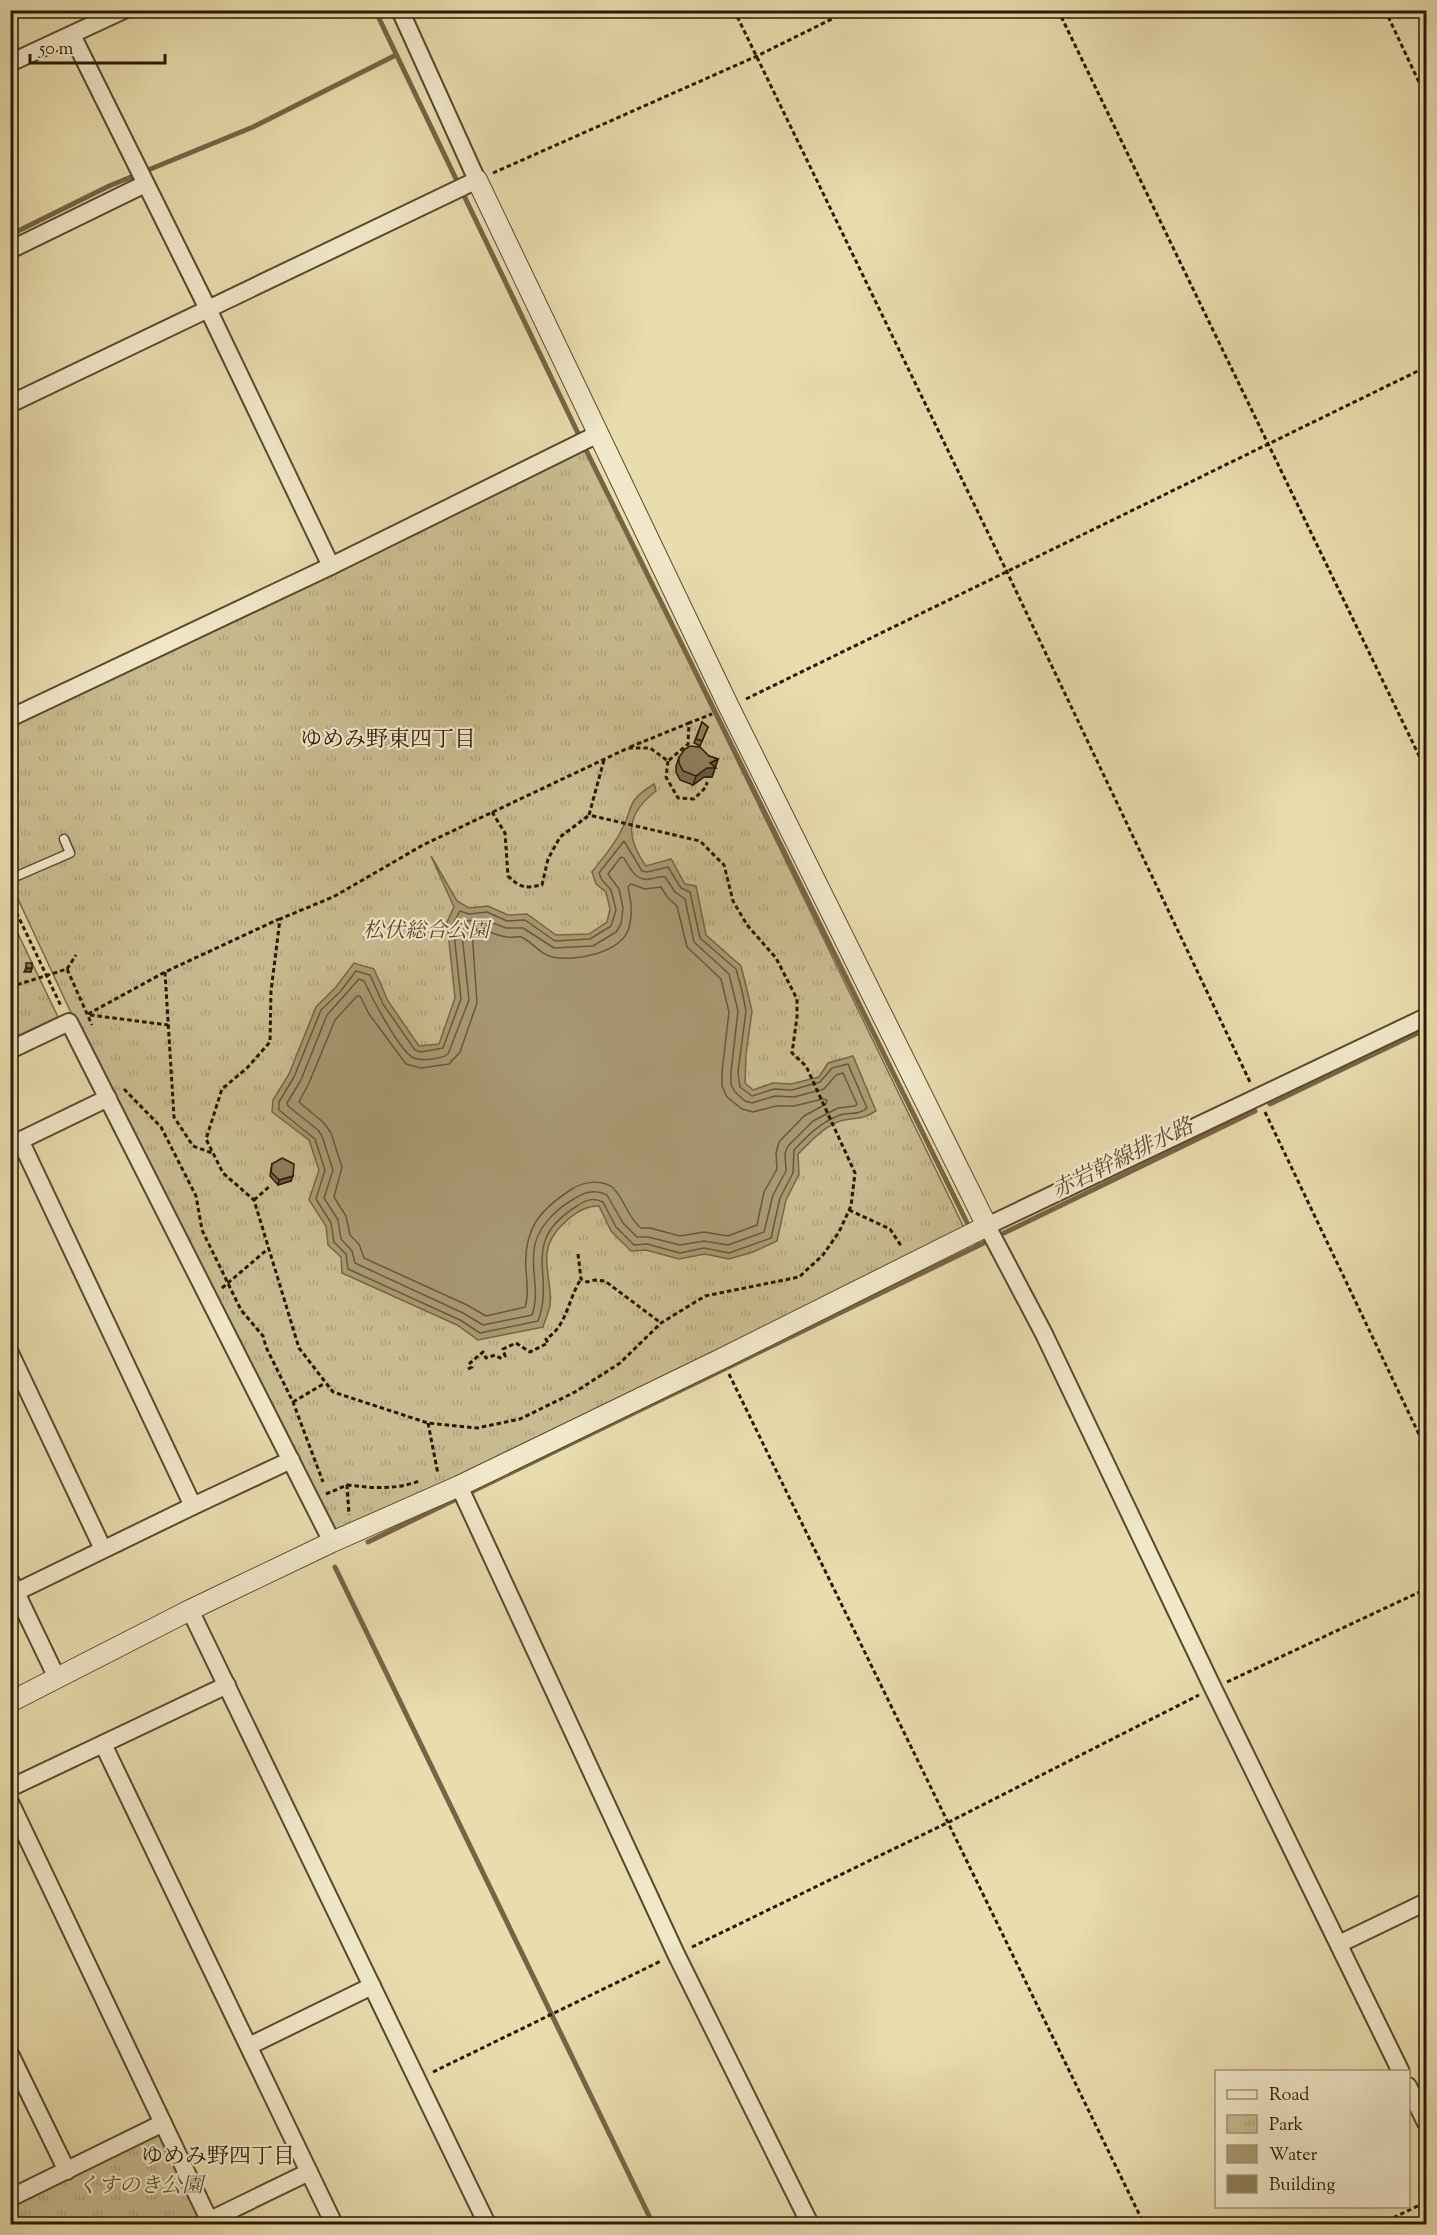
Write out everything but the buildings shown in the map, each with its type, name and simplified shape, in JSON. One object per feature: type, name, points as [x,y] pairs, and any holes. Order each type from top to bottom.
[{"type":"street","points":[[10,63],[124,10]]},
{"type":"street","points":[[400,10],[477,180],[729,707],[987,1226],[1044,1334],[1213,1688],[1400,2070]]},
{"type":"street","points":[[72,35],[208,309],[331,566]]},
{"type":"street","points":[[10,404],[477,180]]},
{"type":"street","points":[[10,250],[146,184]]},
{"type":"street","points":[[10,718],[331,566],[598,434]]},
{"type":"street","points":[[10,1702],[190,1610],[339,1538],[453,1489],[987,1226],[1258,1099],[1426,1017]]},
{"type":"street","points":[[10,1050],[69,1022],[311,1500],[339,1538]]},
{"type":"street","points":[[108,1098],[15,1143],[193,1506]]},
{"type":"street","points":[[10,1353],[104,1550]]},
{"type":"street","points":[[57,1678],[12,1589],[104,1550],[291,1460]]},
{"type":"street","points":[[453,1489],[676,1954],[810,2224]]},
{"type":"street","points":[[190,1610],[487,2224]]},
{"type":"street","points":[[10,1788],[227,1685]]},
{"type":"street","points":[[103,1743],[334,2224]]},
{"type":"street","points":[[10,1802],[163,2122],[208,2223],[309,2172]]},
{"type":"street","points":[[1338,1944],[1426,1902]]},
{"type":"street","points":[[249,2046],[372,1986]]},
{"type":"street","points":[[10,2054],[67,2171]]},
{"type":"street","points":[[1410,2090],[1426,2123]]},
{"type":"street","points":[[10,2198],[163,2122]]},
{"type":"lane","points":[[10,879],[70,853],[64,839]]},
{"type":"path","points":[[734,10],[1007,573],[1258,1099],[1275,1130],[1426,1449]]},
{"type":"path","points":[[477,180],[757,56],[850,10]]},
{"type":"path","points":[[1058,10],[1426,770]]},
{"type":"path","points":[[1385,10],[1426,97]]},
{"type":"path","points":[[88,1014],[165,972],[333,897],[423,845],[628,748],[729,707],[1426,367]]},
{"type":"path","points":[[689,723],[688,744],[668,761],[666,777],[678,798],[694,799],[706,787],[707,782]]},
{"type":"path","points":[[628,748],[650,748],[668,761]]},
{"type":"path","points":[[492,812],[505,833],[508,876],[526,888],[543,885],[548,859],[560,837],[589,815],[604,760]]},
{"type":"path","points":[[280,919],[271,991],[270,1042],[247,1068],[222,1089],[206,1139],[223,1173],[254,1200],[299,1348],[333,1392],[428,1423],[477,1428],[520,1419],[575,1392],[620,1363],[661,1323],[705,1296],[800,1277],[823,1255],[839,1232],[849,1210],[855,1173],[806,1066],[792,1053],[797,999],[777,958],[747,925],[733,902],[724,865],[700,841],[589,815]]},
{"type":"path","points":[[10,899],[69,1022]]},
{"type":"path","points":[[10,987],[67,969],[76,955]]},
{"type":"path","points":[[67,969],[95,1035]]},
{"type":"path","points":[[165,972],[174,1118],[193,1146],[213,1154]]},
{"type":"path","points":[[88,1014],[168,1025]]},
{"type":"path","points":[[118,1081],[161,1127],[196,1196],[202,1230],[241,1310],[263,1336],[266,1347],[293,1402],[323,1482]]},
{"type":"path","points":[[254,1200],[271,1185]]},
{"type":"path","points":[[849,1210],[890,1228],[913,1263]]},
{"type":"path","points":[[230,1284],[269,1248]]},
{"type":"path","points":[[468,1369],[472,1367],[470,1363],[483,1352],[486,1358],[495,1355],[500,1358],[505,1356],[504,1349],[516,1343],[530,1352],[548,1342],[546,1339],[555,1333],[565,1319],[573,1291],[581,1279],[578,1254]]},
{"type":"path","points":[[581,1279],[587,1282],[605,1281],[661,1323]]},
{"type":"path","points":[[729,1374],[1144,2224]]},
{"type":"path","points":[[293,1402],[326,1383]]},
{"type":"path","points":[[428,1423],[453,1489]]},
{"type":"path","points":[[429,1477],[453,1489]]},
{"type":"path","points":[[311,1500],[347,1485],[380,1489],[410,1485],[420,1481]]},
{"type":"path","points":[[339,1538],[341,1525],[349,1516],[347,1485]]},
{"type":"path","points":[[417,2080],[948,1822],[1213,1688],[1426,1589]]},
{"type":"path","points":[[1380,2224],[1426,2202]]},
{"type":"green space","name":"松伏総合公園","points":[[586,450],[968,1236],[335,1537],[74,1019],[11,884],[11,725]]},
{"type":"green space","points":[[10,917],[58,1017],[11,1039],[10,1039]]},
{"type":"green space","name":"くすのき公園","points":[[158,2133],[200,2218],[186,2224],[11,2224],[11,2207]]},
{"type":"water","points":[[654,784],[656,791],[639,808],[634,817],[632,835],[634,845],[646,866],[671,859],[685,884],[696,886],[706,935],[741,966],[752,1011],[746,1054],[745,1083],[753,1090],[773,1083],[791,1084],[819,1077],[828,1063],[853,1056],[876,1111],[863,1117],[831,1125],[798,1154],[799,1174],[786,1200],[777,1241],[753,1252],[729,1259],[705,1254],[679,1259],[646,1250],[631,1251],[611,1231],[599,1206],[591,1207],[566,1221],[549,1245],[547,1259],[550,1305],[543,1327],[478,1340],[457,1325],[342,1273],[341,1257],[328,1245],[326,1226],[309,1200],[319,1170],[309,1140],[272,1112],[273,1100],[289,1074],[316,1007],[336,987],[354,963],[374,969],[388,1001],[419,1046],[439,1044],[455,998],[447,922],[454,907],[431,856],[457,901],[469,908],[488,906],[508,915],[527,914],[556,935],[589,934],[607,922],[610,909],[606,892],[596,884],[592,872],[617,838],[634,801]]},
{"type":"waterway","points":[[375,10],[586,450],[978,1245]]},
{"type":"waterway","points":[[10,235],[109,186],[253,127],[396,55]]},
{"type":"waterway","name":"赤岩幹線排水路","points":[[1270,1104],[1426,1029]]},
{"type":"waterway","name":"赤岩幹線排水路","points":[[1004,1233],[1255,1111]]},
{"type":"waterway","points":[[368,1542],[988,1241]]},
{"type":"waterway","points":[[335,1567],[653,2224]]},
{"type":"district","name":"ゆめみ野東四丁目","points":[[388,738]]},
{"type":"district","name":"ゆめみ野四丁目","points":[[218,2155]]}]
